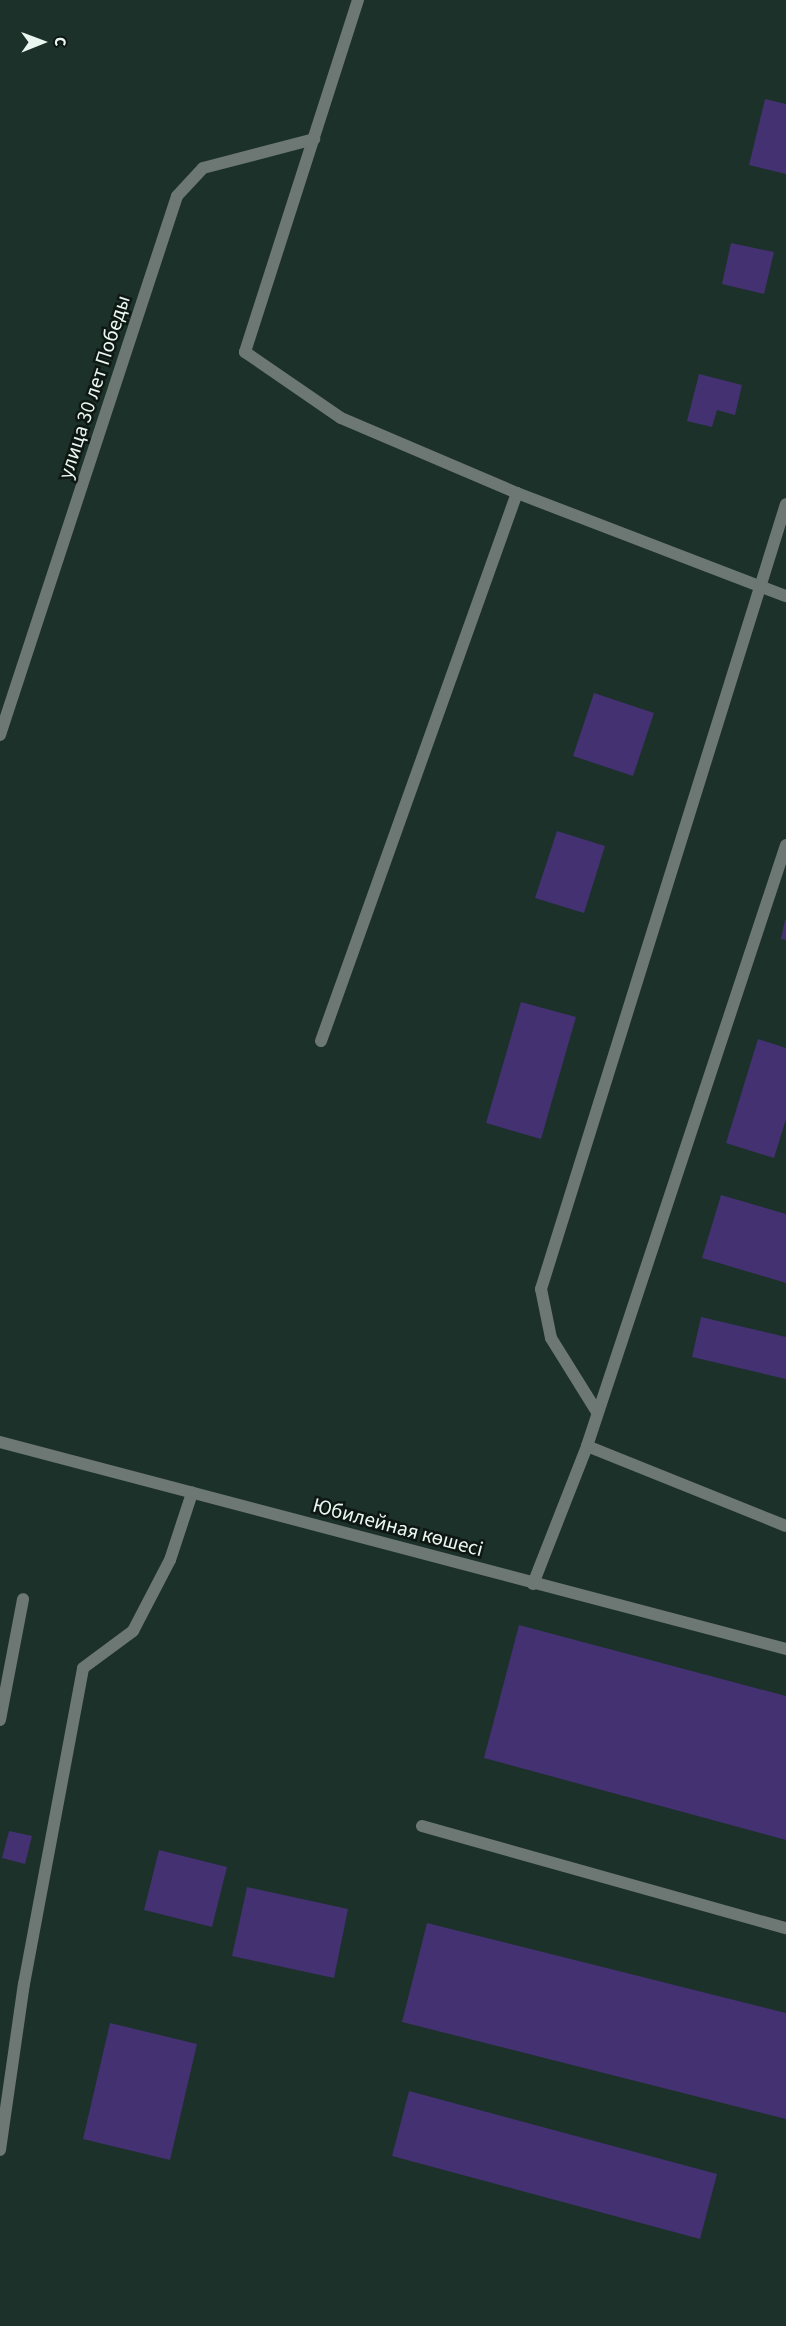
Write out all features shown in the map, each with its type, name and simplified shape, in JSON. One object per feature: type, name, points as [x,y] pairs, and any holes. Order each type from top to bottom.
[{"type":"street","points":[[358,0],[245,351],[341,418],[518,493],[786,596]]},
{"type":"street","name":"улица 30 лет Победы","points":[[0,735],[177,196],[203,168],[314,139]]},
{"type":"street","points":[[321,1041],[518,493]]},
{"type":"street","points":[[597,1412],[551,1338],[541,1289],[764,587],[786,504]]},
{"type":"street","points":[[533,1584],[587,1446],[786,845]]},
{"type":"street","name":"Юбилейная көшесі","points":[[0,1442],[786,1649]]},
{"type":"street","points":[[587,1446],[786,1526]]},
{"type":"street","points":[[0,2150],[24,1984],[82,1668],[133,1631],[170,1560],[192,1493]]},
{"type":"street","points":[[0,1720],[23,1599]]},
{"type":"street","points":[[422,1826],[786,1928]]},
{"type":"building","points":[[765,99],[786,104],[786,174],[749,165]]},
{"type":"building","points":[[731,243],[774,252],[764,294],[722,284]]},
{"type":"building","points":[[699,374],[742,385],[735,415],[717,410],[712,427],[687,421]]},
{"type":"building","points":[[594,693],[654,713],[633,776],[573,756]]},
{"type":"building","points":[[557,831],[605,846],[584,913],[535,898]]},
{"type":"building","points":[[786,920],[786,940],[781,939]]},
{"type":"building","points":[[521,1002],[576,1017],[541,1139],[486,1123]]},
{"type":"building","points":[[758,1039],[786,1048],[786,1119],[774,1158],[726,1143]]},
{"type":"building","points":[[721,1195],[786,1214],[786,1283],[702,1258]]},
{"type":"building","points":[[701,1317],[786,1337],[786,1379],[692,1357]]},
{"type":"building","points":[[519,1625],[786,1696],[786,1840],[484,1758]]},
{"type":"building","points":[[9,1831],[32,1836],[25,1864],[2,1858]]},
{"type":"building","points":[[159,1850],[227,1867],[212,1927],[144,1910]]},
{"type":"building","points":[[247,1887],[348,1909],[334,1978],[232,1956]]},
{"type":"building","points":[[427,1923],[786,2013],[786,2119],[402,2022]]},
{"type":"building","points":[[110,2023],[197,2044],[170,2160],[83,2139]]},
{"type":"building","points":[[409,2091],[717,2174],[700,2239],[392,2156]]}]
